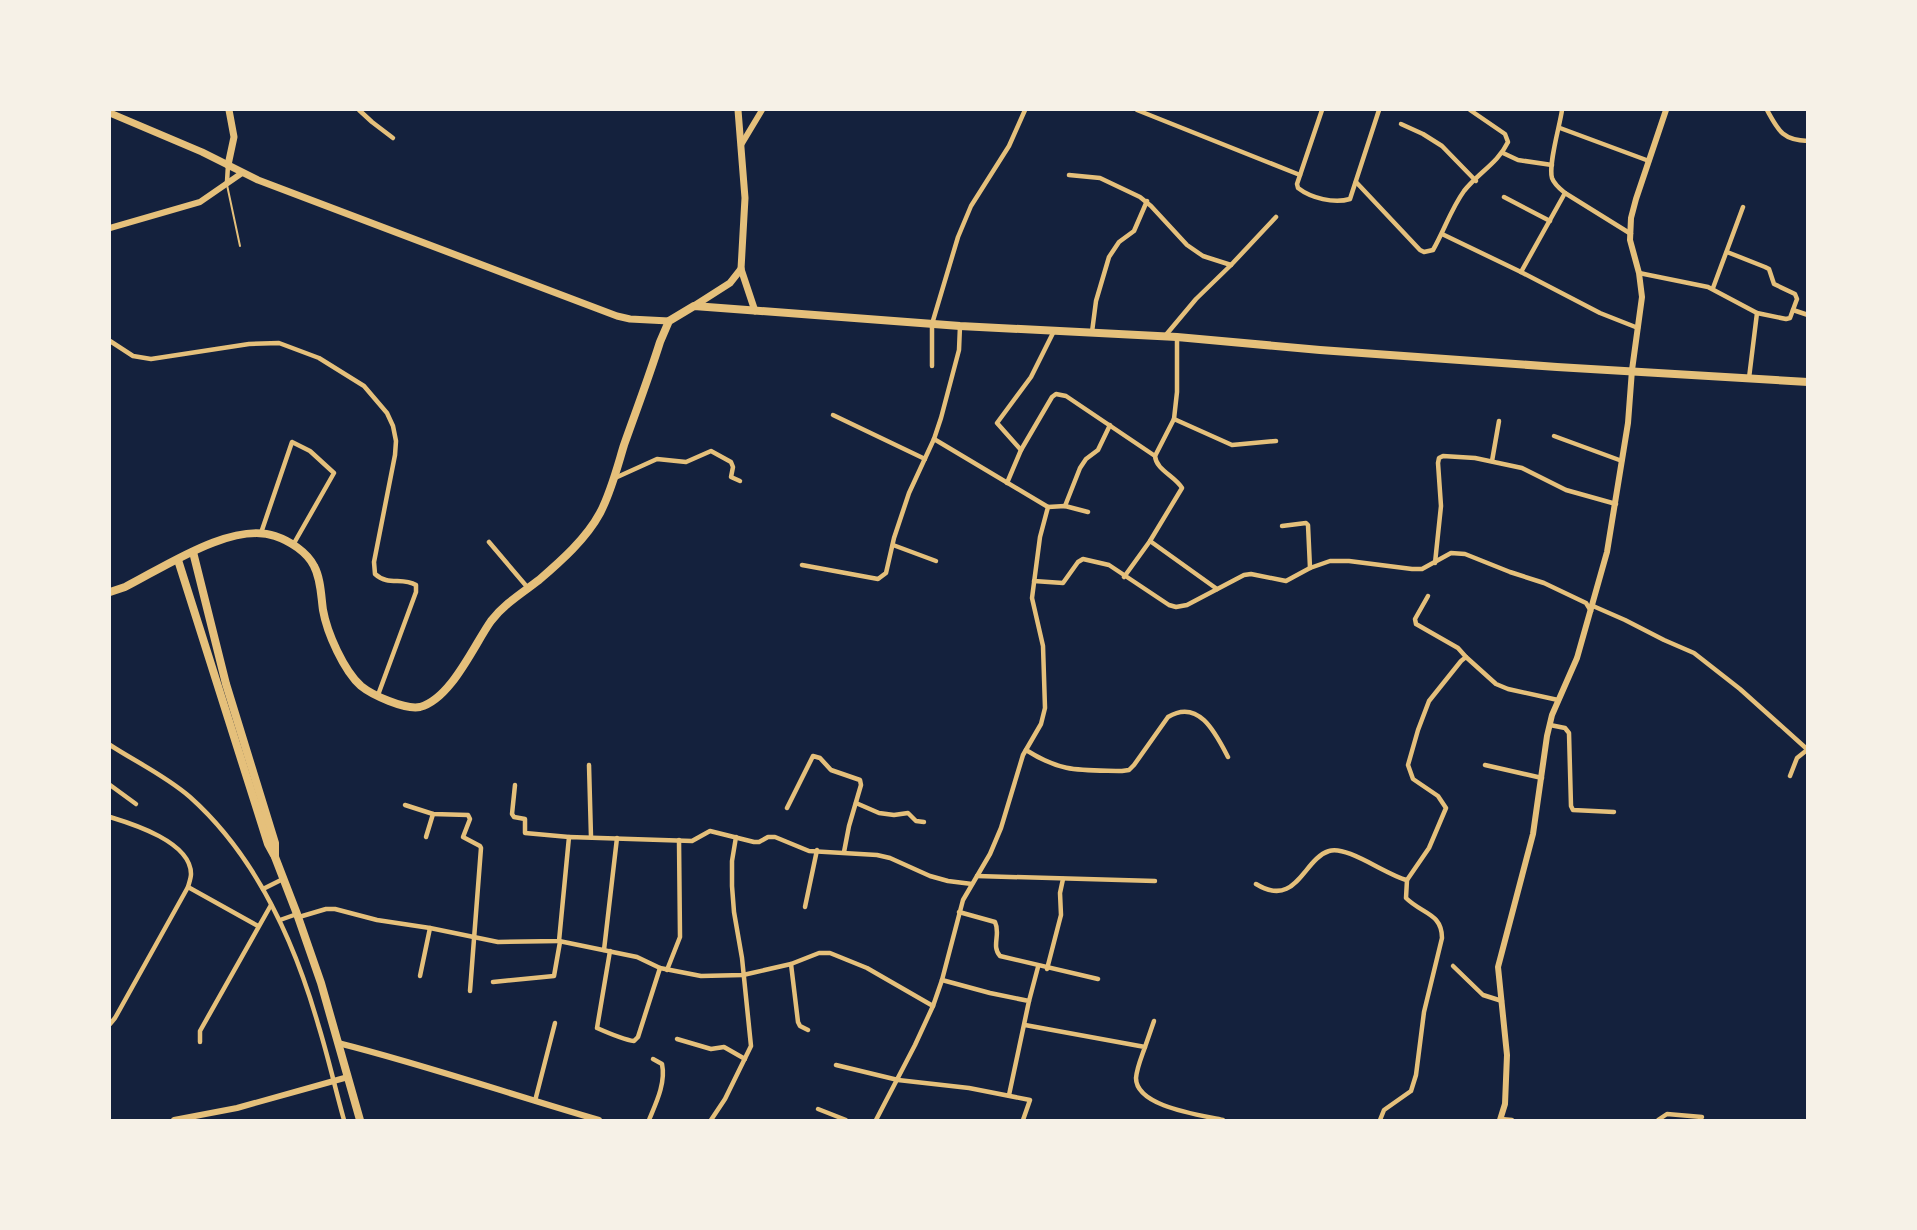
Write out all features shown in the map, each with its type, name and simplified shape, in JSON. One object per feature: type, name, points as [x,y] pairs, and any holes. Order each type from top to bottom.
[{"type":"main road","points":[[228,165],[234,137],[229,110]]},
{"type":"main road","points":[[738,110],[745,198],[741,269],[755,311]]},
{"type":"main road","points":[[110,113],[202,152],[242,173],[617,316],[669,321],[730,283],[741,269]]},
{"type":"main road","points":[[694,306],[960,326],[1165,336],[1374,354],[1808,381]]},
{"type":"main road","points":[[110,592],[125,587],[225,537],[261,533],[274,535],[303,552],[314,565],[319,580],[324,614],[332,638],[352,677],[364,688],[402,706],[419,707],[429,702],[449,684],[501,609],[528,588],[582,537],[598,516],[615,478],[669,321]]},
{"type":"main road","points":[[193,552],[226,684],[275,843],[275,857]]},
{"type":"main road","points":[[178,560],[268,844],[298,916],[321,983],[360,1120]]},
{"type":"street","points":[[359,110],[393,138]]},
{"type":"street","points":[[740,147],[762,110]]},
{"type":"street","points":[[932,366],[932,324],[965,218],[1009,146],[1025,110]]},
{"type":"street","points":[[1137,110],[1300,175]]},
{"type":"street","points":[[1322,110],[1297,184],[1300,190],[1311,195],[1341,202],[1350,199],[1379,110]]},
{"type":"street","points":[[1356,182],[1420,250],[1429,252],[1433,250],[1466,189],[1503,153],[1508,142],[1505,134],[1470,110]]},
{"type":"street","points":[[1562,110],[1552,165],[1552,178],[1556,186],[1631,234]]},
{"type":"street","points":[[1512,1120],[1500,1120],[1505,1104],[1508,1054],[1498,967],[1533,834],[1550,725],[1577,657],[1607,552],[1628,423],[1632,370],[1642,297],[1631,234],[1631,218],[1666,110]]},
{"type":"street","points":[[1767,110],[1782,134],[1795,140],[1808,141]]},
{"type":"street","points":[[1401,124],[1442,146],[1476,181]]},
{"type":"street","points":[[1560,128],[1649,161]]},
{"type":"street","points":[[1503,153],[1518,160],[1552,165]]},
{"type":"street","points":[[227,182],[228,165]]},
{"type":"street","points":[[110,228],[200,202],[242,173]]},
{"type":"street","points":[[1069,175],[1100,178],[1147,201],[1186,245],[1203,256],[1231,265]]},
{"type":"street","points":[[1521,272],[1565,193]]},
{"type":"street","points":[[1504,197],[1550,221]]},
{"type":"street","points":[[1092,332],[1096,301],[1109,257],[1119,242],[1134,231],[1147,201]]},
{"type":"street","points":[[1713,288],[1743,207]]},
{"type":"street","points":[[1165,336],[1196,298],[1276,217]]},
{"type":"street","points":[[1442,234],[1600,314],[1638,328]]},
{"type":"street","points":[[1639,273],[1713,288],[1757,313],[1790,318],[1797,299],[1795,294],[1774,284],[1769,269],[1727,252]]},
{"type":"street","points":[[1793,310],[1808,315]]},
{"type":"street","points":[[1749,378],[1757,313]]},
{"type":"street","points":[[802,565],[878,579],[886,573],[892,545],[909,493],[934,439],[955,369],[960,326]]},
{"type":"street","points":[[1021,450],[998,423],[1031,377],[1054,331]]},
{"type":"street","points":[[1155,456],[1174,419],[1177,392],[1177,337]]},
{"type":"street","points":[[110,341],[133,356],[151,359],[249,344],[279,343],[319,358],[364,386],[378,401],[393,426],[395,455],[374,562],[375,574],[389,582],[408,580],[416,585],[416,592],[378,695]]},
{"type":"street","points":[[1007,483],[1021,450],[1052,397],[1056,394],[1066,396],[1155,456],[1159,466],[1182,488],[1150,541],[1124,577]]},
{"type":"street","points":[[833,415],[925,459]]},
{"type":"street","points":[[1174,419],[1232,445],[1276,441]]},
{"type":"street","points":[[1492,461],[1499,421]]},
{"type":"street","points":[[1065,506],[1080,468],[1086,459],[1098,450],[1110,425]]},
{"type":"street","points":[[1554,436],[1622,461]]},
{"type":"street","points":[[934,439],[1048,507],[1065,506],[1088,512]]},
{"type":"street","points":[[261,533],[292,442],[310,450],[334,473],[293,545]]},
{"type":"street","points":[[615,478],[657,459],[686,462],[709,451],[731,462],[733,467],[731,477],[740,482]]},
{"type":"street","points":[[1435,562],[1441,506],[1439,458],[1443,456],[1492,461],[1522,468],[1566,490],[1616,504]]},
{"type":"street","points":[[876,1120],[933,1006],[963,900],[990,854],[1001,828],[1026,750],[1041,724],[1045,708],[1043,646],[1032,598],[1040,537],[1048,507]]},
{"type":"street","points":[[1282,526],[1306,523],[1308,525],[1310,568]]},
{"type":"street","points":[[1150,541],[1217,589]]},
{"type":"street","points":[[489,542],[528,588]]},
{"type":"street","points":[[892,545],[936,561]]},
{"type":"street","points":[[1034,581],[1064,584],[1078,562],[1083,559],[1109,565],[1124,577],[1176,607],[1187,605],[1244,575],[1251,574],[1286,581],[1310,568],[1337,560],[1422,569],[1451,553],[1465,554],[1544,583],[1586,603],[1592,609],[1625,620],[1694,653],[1740,689],[1807,750],[1798,757],[1790,776]]},
{"type":"street","points":[[1428,596],[1415,619],[1416,624],[1458,648],[1496,684],[1508,689],[1558,700]]},
{"type":"street","points":[[1380,1120],[1384,1110],[1411,1091],[1416,1075],[1424,1012],[1442,938],[1442,926],[1436,918],[1416,908],[1406,898],[1407,880],[1429,848],[1446,808],[1438,796],[1413,779],[1408,765],[1429,701],[1461,660],[1466,657]]},
{"type":"street","points":[[1026,750],[1052,765],[1063,768],[1129,770],[1168,717],[1176,712],[1184,712],[1206,720],[1214,729],[1228,757]]},
{"type":"street","points":[[1550,725],[1565,728],[1569,733],[1573,810],[1614,813]]},
{"type":"street","points":[[110,745],[189,796],[238,851],[262,889],[286,932],[307,990],[344,1120]]},
{"type":"street","points":[[787,808],[813,756],[820,758],[831,770],[860,780],[861,785],[844,852]]},
{"type":"street","points":[[589,765],[591,837]]},
{"type":"street","points":[[1485,765],[1542,778]]},
{"type":"street","points":[[110,785],[136,804]]},
{"type":"street","points":[[515,785],[512,814],[514,817],[525,819],[525,833],[569,837],[692,841],[710,831],[759,842],[772,836],[809,851],[844,852],[890,858],[930,876],[972,884]]},
{"type":"street","points":[[856,804],[879,813],[894,815],[908,813],[916,821],[924,822]]},
{"type":"street","points":[[405,805],[433,814],[468,815],[470,819],[463,836],[464,839],[481,848],[472,938],[470,991]]},
{"type":"street","points":[[426,837],[433,814]]},
{"type":"street","points":[[110,817],[150,831],[179,850],[188,861],[191,873],[188,887],[110,1024]]},
{"type":"street","points":[[493,982],[554,976],[569,837]]},
{"type":"street","points":[[711,1120],[725,1100],[750,1050],[751,1040],[732,886],[732,861],[736,837]]},
{"type":"street","points":[[616,838],[607,951],[597,1028],[634,1041],[638,1037],[660,968]]},
{"type":"street","points":[[667,970],[679,943],[681,931],[679,840]]},
{"type":"street","points":[[805,907],[817,850]]},
{"type":"street","points":[[1256,884],[1273,891],[1285,889],[1296,883],[1321,856],[1332,850],[1347,853],[1407,880]]},
{"type":"street","points":[[977,876],[1155,881]]},
{"type":"street","points":[[262,889],[283,879]]},
{"type":"street","points":[[1047,969],[1061,915],[1060,893],[1063,879]]},
{"type":"street","points":[[188,887],[258,926]]},
{"type":"street","points":[[200,1042],[200,1030],[271,905]]},
{"type":"street","points":[[280,920],[335,909],[377,920],[503,943],[559,942],[637,957],[660,968],[701,976],[743,975],[791,964],[819,953],[830,953],[867,969],[933,1006]]},
{"type":"street","points":[[959,912],[995,922],[998,927],[995,948],[1000,956],[1038,967],[1098,979]]},
{"type":"street","points":[[420,976],[430,928]]},
{"type":"street","points":[[791,964],[798,1022],[800,1026],[808,1030]]},
{"type":"street","points":[[1453,966],[1483,995],[1502,1001]]},
{"type":"street","points":[[1009,1095],[1038,967]]},
{"type":"street","points":[[942,980],[1029,1001]]},
{"type":"street","points":[[1154,1021],[1136,1078],[1139,1091],[1156,1103],[1223,1120]]},
{"type":"street","points":[[535,1101],[555,1023]]},
{"type":"street","points":[[1025,1025],[1146,1047]]},
{"type":"street","points":[[677,1039],[711,1049],[724,1047],[745,1059]]},
{"type":"street","points":[[338,1043],[406,1061],[599,1120]]},
{"type":"street","points":[[649,1120],[660,1091],[663,1069],[662,1064],[653,1059]]},
{"type":"street","points":[[837,1065],[898,1080],[1030,1100],[1023,1120]]},
{"type":"street","points":[[174,1120],[237,1108],[348,1077]]},
{"type":"street","points":[[818,1109],[846,1120]]},
{"type":"street","points":[[1658,1120],[1667,1114],[1702,1117]]},
{"type":"lane","points":[[227,182],[240,246]]}]
